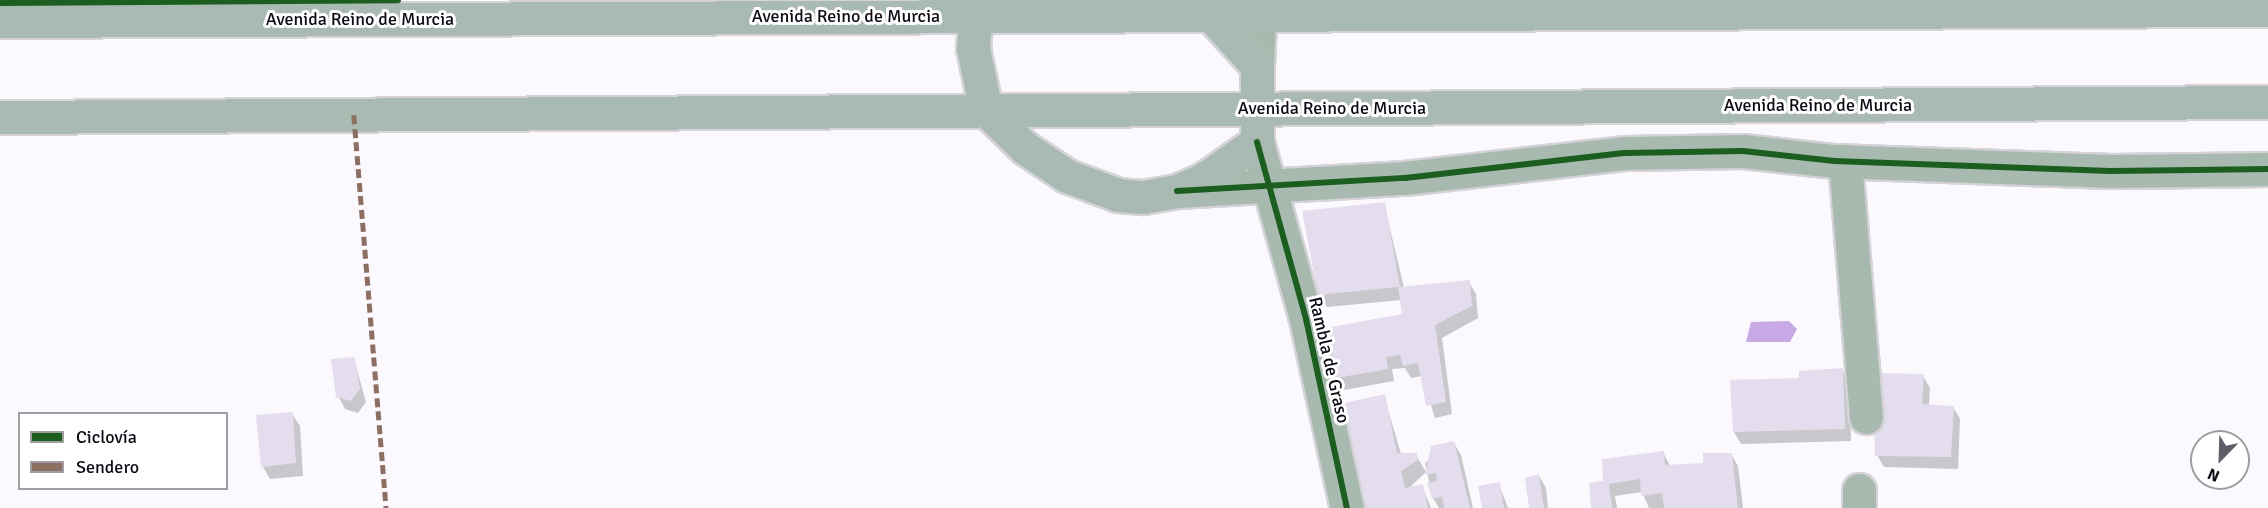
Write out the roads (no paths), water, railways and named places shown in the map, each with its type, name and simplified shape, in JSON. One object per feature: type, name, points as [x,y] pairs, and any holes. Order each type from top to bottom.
[{"type":"main road","name":"Avenida Reino de Murcia","points":[[0,21],[1260,6],[2268,10]]},
{"type":"main road","points":[[975,8],[973,48],[986,110],[1025,148],[1095,188],[1143,197],[1177,191],[1257,142],[1257,66],[1204,7]]},
{"type":"main road","name":"Avenida Reino de Murcia","points":[[0,117],[2268,102]]},
{"type":"street","points":[[1257,66],[1260,6]]},
{"type":"street","name":"Rambla de Graso","points":[[1257,142],[1266,186],[1306,319],[1347,508]]},
{"type":"street","points":[[1177,191],[1405,178],[1624,153],[1743,150],[1845,161],[2110,171],[2268,169]]},
{"type":"street","points":[[1845,161],[1866,417]]}]
